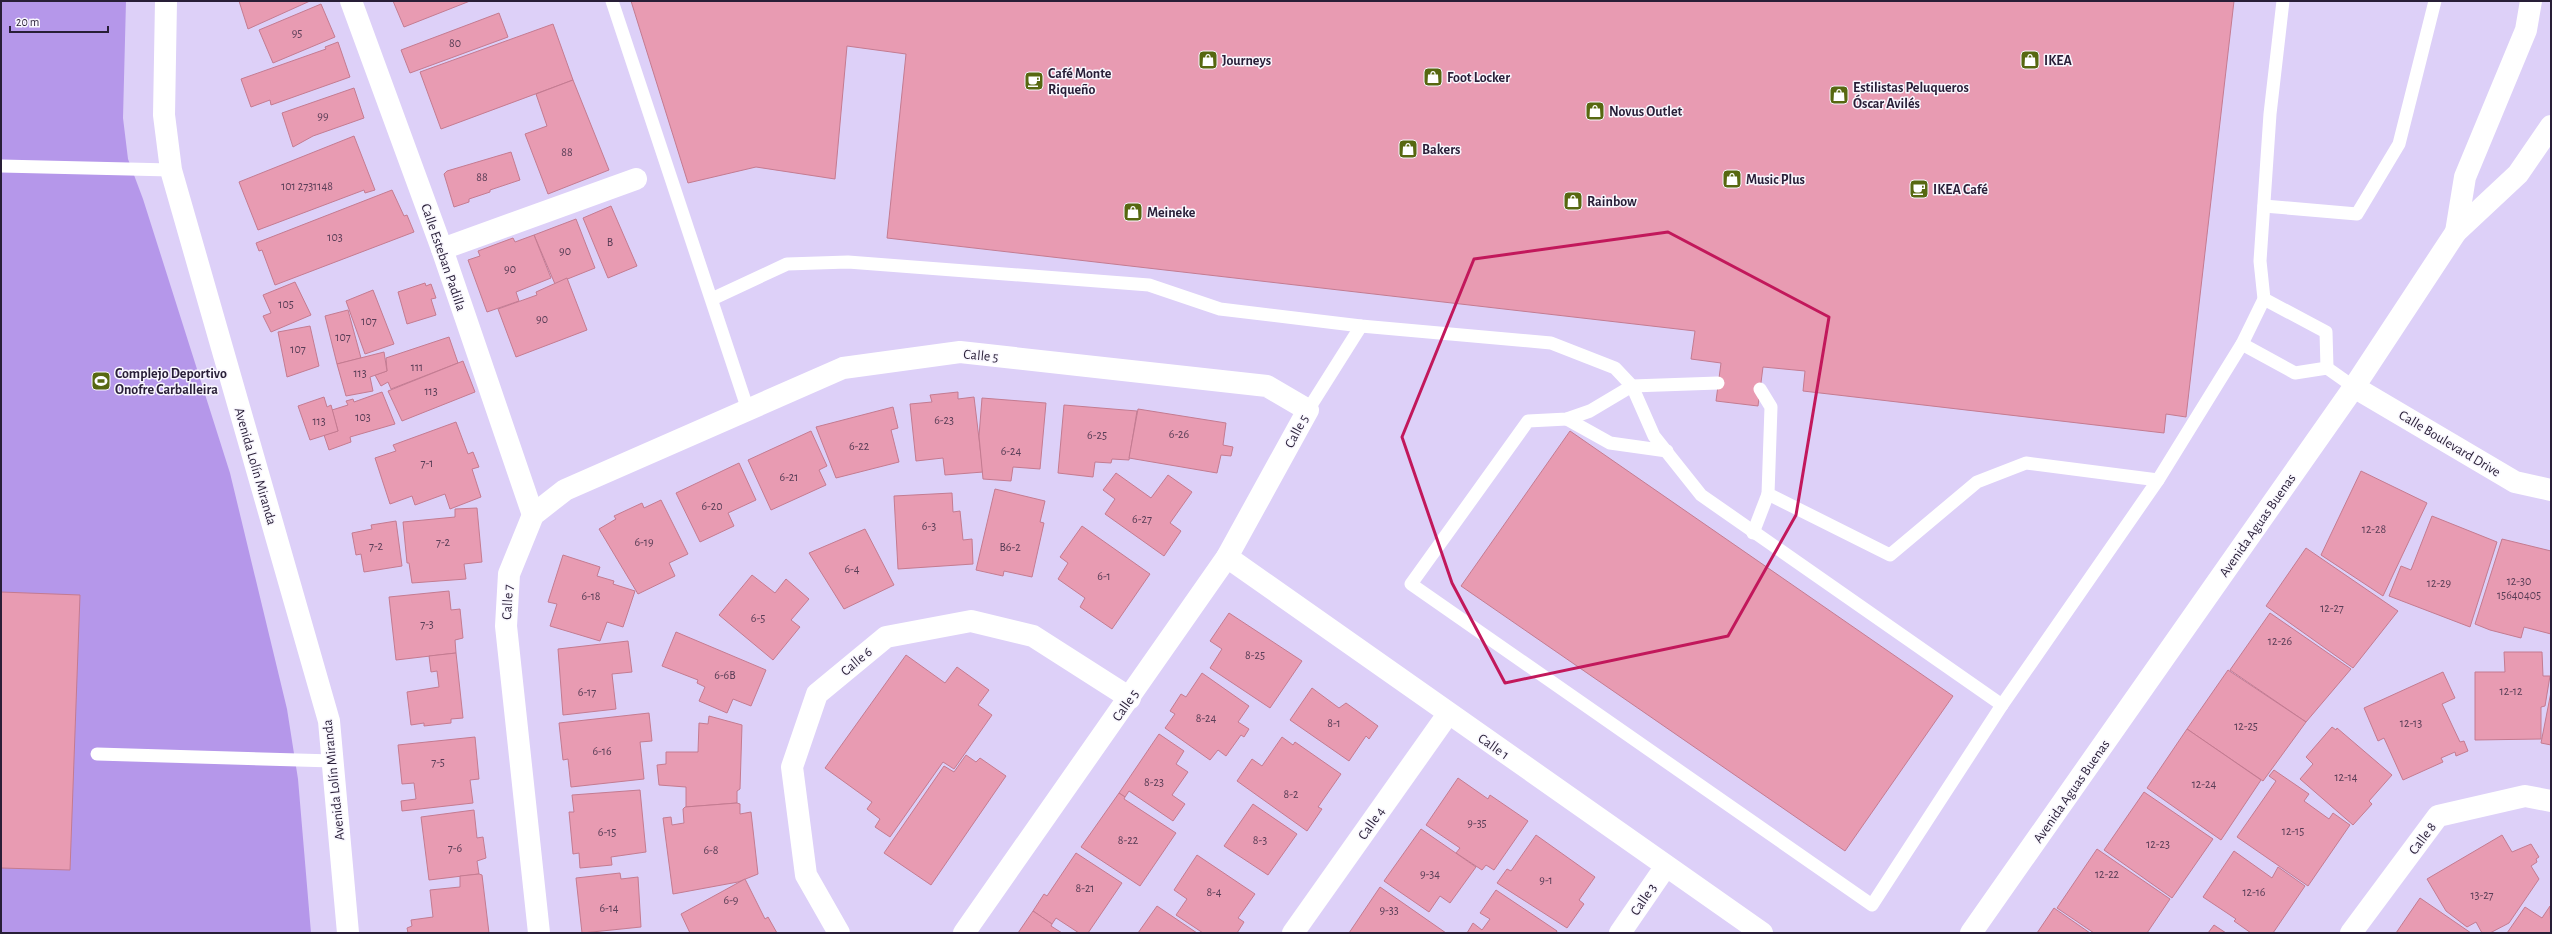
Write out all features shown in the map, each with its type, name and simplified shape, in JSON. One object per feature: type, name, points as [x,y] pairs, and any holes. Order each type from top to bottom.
[{"type":"street","name":"Avenida Lolín Miranda","points":[[166,1],[164,115],[171,170],[329,721],[348,933]]},
{"type":"street","name":"Calle Esteban Padilla","points":[[351,1],[442,249],[533,515]]},
{"type":"street","points":[[2456,232],[2465,177],[2526,30],[2531,1]]},
{"type":"street","name":"Avenida Aguas Buenas","points":[[1971,933],[2354,386],[2456,232],[2518,174],[2551,126]]},
{"type":"street","points":[[442,249],[636,179]]},
{"type":"street","name":"Calle 5","points":[[748,410],[843,368],[960,352],[1267,386],[1308,410],[1227,557],[1130,698],[964,933]]},
{"type":"street","name":"Calle Boulevard Drive","points":[[2354,386],[2515,482],[2551,490]]},
{"type":"street","name":"Calle 7","points":[[540,933],[506,626],[509,574],[533,515],[565,490],[748,410]]},
{"type":"street","name":"Calle 1","points":[[1227,557],[1448,714],[1762,933]]},
{"type":"street","name":"Calle 6","points":[[839,933],[806,875],[792,767],[817,694],[886,637],[971,621],[1033,636],[1130,698]]},
{"type":"street","name":"Calle 4","points":[[1293,933],[1448,714]]},
{"type":"street","name":"Calle 8","points":[[2352,933],[2438,816],[2524,796],[2551,801]]},
{"type":"street","name":"Calle 3","points":[[1620,933],[1666,866]]},
{"type":"lane","points":[[612,1],[748,410]]},
{"type":"lane","points":[[1718,383],[1632,386],[1590,411],[1567,419],[1528,421],[1411,584],[1872,905],[2002,705],[2158,480],[2242,344],[2264,299],[2260,261],[2270,114],[2284,1]]},
{"type":"lane","points":[[2264,206],[2357,214],[2398,144],[2435,1]]},
{"type":"lane","points":[[1,166],[171,170]]},
{"type":"lane","points":[[712,299],[788,264],[848,262],[1149,285],[1220,309],[1361,326],[1551,343],[1615,368],[1632,386],[1654,436],[1701,495],[2002,705]]},
{"type":"lane","points":[[2264,299],[2326,332],[2327,368]]},
{"type":"lane","points":[[1308,410],[1361,326]]},
{"type":"lane","points":[[2242,344],[2295,373],[2327,368],[2354,386]]},
{"type":"lane","points":[[1753,532],[1768,494],[1771,407],[1760,389]]},
{"type":"lane","points":[[1567,419],[1610,443],[1667,451]]},
{"type":"lane","points":[[1768,494],[1890,555],[1977,482],[2026,463],[2158,480]]},
{"type":"lane","points":[[97,754],[332,761]]},
{"type":"highlighted area","points":[[1668,232],[1829,317],[1796,515],[1728,636],[1505,683],[1452,583],[1402,437],[1474,259]]},
{"type":"shaded area","name":"Complejo Deportivo Onofre Carballeira","points":[[1,1],[126,1],[123,118],[128,159],[143,199],[230,473],[287,709],[298,779],[311,933],[1,933]]},
{"type":"building","points":[[239,1],[310,1],[248,29]]},
{"type":"building","points":[[393,1],[470,1],[404,27]]},
{"type":"building","points":[[631,1],[2234,1],[2186,417],[2166,414],[2164,433],[1803,391],[1805,371],[1763,367],[1758,406],[1716,401],[1721,363],[1691,359],[1695,331],[887,238],[906,54],[847,46],[835,179],[756,167],[688,183]]},
{"type":"building","points":[[321,4],[335,37],[273,63],[259,30]]},
{"type":"building","points":[[499,13],[508,37],[410,73],[401,50]]},
{"type":"building","points":[[553,24],[573,80],[441,129],[420,72]]},
{"type":"building","points":[[338,42],[350,77],[271,105],[270,100],[251,107],[241,79],[326,49],[325,47]]},
{"type":"building","points":[[573,80],[609,170],[548,194],[525,134],[547,126],[536,94]]},
{"type":"building","points":[[354,88],[364,118],[313,136],[293,147],[282,113]]},
{"type":"building","points":[[354,136],[375,190],[365,193],[364,190],[258,230],[239,182]]},
{"type":"building","points":[[511,152],[520,180],[490,190],[490,192],[469,199],[469,202],[454,207],[444,174],[447,171]]},
{"type":"building","points":[[392,190],[404,216],[407,215],[414,232],[275,285],[262,250],[259,251],[256,243]]},
{"type":"building","points":[[611,206],[637,266],[608,278],[583,218]]},
{"type":"building","points":[[576,219],[595,268],[555,284],[534,235]]},
{"type":"building","points":[[534,235],[551,278],[516,292],[519,301],[487,312],[468,260],[480,256],[478,251],[513,238],[515,242]]},
{"type":"building","points":[[567,278],[587,330],[516,357],[498,309],[537,295],[536,292]]},
{"type":"building","points":[[295,282],[311,315],[271,332],[263,316],[271,313],[263,295]]},
{"type":"building","points":[[425,283],[426,286],[431,284],[436,298],[431,299],[436,315],[407,324],[398,292]]},
{"type":"building","points":[[373,290],[394,344],[365,354],[346,301]]},
{"type":"building","points":[[348,310],[361,358],[337,364],[325,316]]},
{"type":"building","points":[[310,326],[319,366],[287,377],[278,332]]},
{"type":"building","points":[[449,337],[458,363],[391,389],[388,382],[381,386],[375,375],[387,371],[386,358]]},
{"type":"building","points":[[384,352],[387,371],[370,377],[373,391],[346,396],[337,364]]},
{"type":"building","points":[[463,361],[475,392],[402,421],[388,391]]},
{"type":"building","points":[[382,392],[395,424],[350,437],[351,442],[329,450],[324,435],[338,431],[332,410],[348,405],[346,401],[353,399],[354,402]]},
{"type":"building","points":[[958,392],[958,399],[974,397],[983,472],[945,475],[943,458],[916,461],[910,404],[932,402],[930,395]]},
{"type":"building","points":[[324,397],[327,407],[331,405],[338,431],[310,440],[298,406]]},
{"type":"building","points":[[982,398],[1046,403],[1040,469],[1013,467],[1011,481],[983,479],[979,436]]},
{"type":"building","points":[[1064,405],[1137,411],[1129,460],[1112,459],[1111,463],[1095,462],[1093,477],[1058,473]]},
{"type":"building","points":[[893,407],[898,428],[891,430],[899,462],[836,478],[816,427]]},
{"type":"building","points":[[1138,409],[1226,423],[1223,445],[1233,447],[1231,456],[1221,455],[1217,473],[1129,458]]},
{"type":"building","points":[[456,422],[468,454],[473,452],[479,467],[472,469],[481,497],[450,509],[445,494],[415,505],[412,496],[390,504],[375,458],[396,451],[393,445]]},
{"type":"building","points":[[811,431],[827,466],[819,470],[826,485],[771,510],[748,460]]},
{"type":"building","points":[[1570,431],[1953,696],[1845,851],[1461,586]]},
{"type":"building","points":[[739,463],[756,500],[728,513],[734,526],[700,542],[676,493]]},
{"type":"building","points":[[2361,471],[2427,503],[2383,596],[2321,555]]},
{"type":"building","points":[[1116,473],[1151,498],[1168,475],[1192,492],[1170,523],[1181,531],[1164,556],[1105,514],[1115,499],[1103,490]]},
{"type":"building","points":[[995,489],[1045,501],[1040,522],[1044,523],[1032,577],[1004,571],[1003,576],[976,570]]},
{"type":"building","points":[[952,493],[953,512],[960,511],[963,540],[972,539],[973,564],[898,569],[894,496]]},
{"type":"building","points":[[661,500],[688,554],[669,563],[675,576],[638,594],[599,529],[616,519],[614,516],[642,503],[644,508]]},
{"type":"building","points":[[477,508],[482,562],[464,564],[466,579],[412,583],[409,563],[407,563],[403,522],[455,517],[455,509]]},
{"type":"building","points":[[2432,516],[2497,542],[2470,627],[2389,596],[2401,566],[2411,570]]},
{"type":"building","points":[[396,521],[402,566],[364,572],[361,554],[356,555],[352,533],[372,529],[371,525]]},
{"type":"building","points":[[1082,526],[1150,574],[1112,629],[1080,607],[1085,598],[1058,579],[1068,563],[1060,557]]},
{"type":"building","points":[[865,529],[894,585],[844,609],[809,553]]},
{"type":"building","points":[[2502,539],[2551,551],[2551,634],[2524,627],[2521,638],[2490,630],[2475,624]]},
{"type":"building","points":[[2306,548],[2398,611],[2353,668],[2266,606]]},
{"type":"building","points":[[563,555],[600,567],[597,576],[614,581],[613,584],[635,591],[623,627],[607,622],[600,641],[550,626],[557,604],[548,602]]},
{"type":"building","points":[[752,575],[775,593],[786,579],[809,599],[791,620],[800,627],[773,660],[719,615]]},
{"type":"building","points":[[449,591],[451,610],[460,609],[463,638],[455,640],[456,653],[396,660],[389,597]]},
{"type":"building","points":[[1,592],[80,595],[70,870],[1,868]]},
{"type":"building","points":[[1229,613],[1302,661],[1270,708],[1210,668],[1222,649],[1210,641]]},
{"type":"building","points":[[2270,613],[2351,669],[2306,722],[2230,670]]},
{"type":"building","points":[[676,632],[766,670],[751,706],[733,699],[727,713],[699,701],[705,687],[697,683],[698,680],[662,666]]},
{"type":"building","points":[[628,641],[632,672],[612,674],[616,709],[563,715],[558,649]]},
{"type":"building","points":[[2504,652],[2542,652],[2543,676],[2550,676],[2545,706],[2541,707],[2541,739],[2475,740],[2475,672],[2505,672]]},
{"type":"building","points":[[456,653],[463,718],[451,719],[451,723],[424,726],[424,723],[411,725],[407,692],[439,687],[437,671],[431,672],[429,656]]},
{"type":"building","points":[[906,655],[945,683],[957,667],[989,690],[978,705],[992,715],[954,769],[943,762],[890,837],[875,827],[880,819],[867,809],[872,802],[825,768]]},
{"type":"building","points":[[2228,670],[2306,722],[2263,781],[2187,729]]},
{"type":"building","points":[[2443,672],[2455,698],[2442,704],[2460,742],[2464,741],[2468,751],[2456,756],[2455,752],[2441,758],[2443,762],[2403,780],[2384,738],[2378,741],[2364,708]]},
{"type":"building","points":[[1202,673],[1249,706],[1238,722],[1249,729],[1244,737],[1241,735],[1226,756],[1218,750],[1210,760],[1165,728],[1175,714],[1170,711],[1181,694],[1186,697]]},
{"type":"building","points":[[1312,688],[1339,708],[1346,703],[1378,726],[1369,739],[1366,736],[1349,761],[1290,720]]},
{"type":"building","points":[[2551,692],[2551,745],[2541,743]]},
{"type":"building","points":[[649,713],[652,741],[640,742],[644,779],[571,787],[568,759],[563,760],[559,723]]},
{"type":"building","points":[[709,716],[742,725],[740,789],[737,791],[737,803],[686,807],[686,787],[659,785],[657,765],[666,764],[666,752],[698,752],[699,723],[708,724]]},
{"type":"building","points":[[2332,727],[2336,730],[2337,728],[2392,775],[2369,801],[2372,804],[2353,825],[2300,779],[2313,764],[2306,757]]},
{"type":"building","points":[[2187,729],[2261,780],[2221,840],[2147,788]]},
{"type":"building","points":[[1159,734],[1184,751],[1176,764],[1188,772],[1172,795],[1185,804],[1173,821],[1129,791],[1125,797],[1119,793]]},
{"type":"building","points":[[475,737],[479,779],[470,780],[473,803],[402,811],[401,801],[416,799],[414,783],[402,784],[398,745]]},
{"type":"building","points":[[1282,737],[1293,745],[1295,742],[1341,774],[1318,807],[1322,809],[1307,831],[1237,781],[1252,759],[1262,766]]},
{"type":"building","points":[[966,755],[976,762],[980,758],[1006,776],[931,885],[884,853],[944,766],[954,772]]},
{"type":"building","points":[[2274,770],[2309,794],[2304,801],[2329,819],[2333,813],[2350,825],[2308,886],[2237,837],[2276,781],[2269,776]]},
{"type":"building","points":[[1458,778],[1488,799],[1490,795],[1528,821],[1494,870],[1486,865],[1482,870],[1456,853],[1460,848],[1426,825]]},
{"type":"building","points":[[640,790],[646,852],[611,857],[612,865],[580,868],[579,853],[573,854],[569,812],[574,812],[572,795]]},
{"type":"building","points":[[2144,792],[2213,839],[2172,898],[2104,850]]},
{"type":"building","points":[[1119,793],[1125,797],[1124,799],[1176,833],[1140,886],[1081,847]]},
{"type":"building","points":[[740,804],[740,814],[751,812],[758,874],[738,882],[673,894],[663,818],[671,817],[672,825],[684,823],[683,809],[685,807]]},
{"type":"building","points":[[1253,804],[1297,834],[1268,875],[1224,846]]},
{"type":"building","points":[[474,810],[477,838],[483,837],[486,858],[477,861],[479,874],[429,880],[421,817]]},
{"type":"building","points":[[1421,829],[1476,867],[1450,903],[1440,896],[1429,912],[1384,881]]},
{"type":"building","points":[[1536,835],[1595,877],[1579,900],[1584,904],[1567,928],[1497,883],[1507,869],[1511,871]]},
{"type":"building","points":[[2502,835],[2512,852],[2531,844],[2539,857],[2536,859],[2537,862],[2531,866],[2539,879],[2509,923],[2490,933],[2482,933],[2476,922],[2467,927],[2446,911],[2427,879]]},
{"type":"building","points":[[2097,849],[2170,899],[2147,933],[2094,933],[2057,908]]},
{"type":"building","points":[[2234,851],[2272,878],[2278,867],[2305,886],[2273,933],[2251,933],[2234,921],[2236,919],[2203,897]]},
{"type":"building","points":[[1076,853],[1122,883],[1088,933],[1079,933],[1056,918],[1052,924],[1033,911],[1044,894],[1047,896]]},
{"type":"building","points":[[1197,855],[1255,894],[1238,918],[1244,922],[1237,933],[1203,933],[1176,915],[1187,899],[1174,890]]},
{"type":"building","points":[[620,873],[621,879],[638,877],[641,927],[582,933],[576,878]]},
{"type":"building","points":[[482,875],[489,933],[408,933],[407,928],[412,926],[411,920],[433,917],[430,890],[460,887],[460,876]]},
{"type":"building","points":[[745,879],[765,919],[768,917],[777,933],[690,933],[681,914]]},
{"type":"building","points":[[1380,887],[1446,933],[1349,933]]},
{"type":"building","points":[[1496,890],[1557,931],[1556,933],[1467,933],[1473,923],[1482,930],[1490,919],[1480,913]]},
{"type":"building","points":[[2420,898],[2471,933],[2396,933]]},
{"type":"building","points":[[1157,906],[1197,933],[1138,933]]},
{"type":"building","points":[[2550,906],[2551,933],[2507,933],[2525,907],[2542,918]]},
{"type":"building","points":[[2054,908],[2090,933],[2037,933]]},
{"type":"building","points":[[1033,911],[1052,924],[1051,926],[1062,933],[1018,933]]},
{"type":"building","points":[[2214,925],[2226,933],[2208,933]]},
{"type":"place","name":"Journeys","points":[[1208,60]]},
{"type":"place","name":"IKEA","points":[[2030,60]]},
{"type":"place","name":"Foot Locker","points":[[1433,77]]},
{"type":"place","name":"Café Monte Riqueño","points":[[1034,81]]},
{"type":"place","name":"Estilistas Peluqueros Óscar Avilés","points":[[1839,95]]},
{"type":"place","name":"Novus Outlet","points":[[1595,111]]},
{"type":"place","name":"Bakers","points":[[1408,149]]},
{"type":"place","name":"Music Plus","points":[[1732,179]]},
{"type":"place","name":"IKEA Café","points":[[1919,189]]},
{"type":"place","name":"Rainbow","points":[[1573,201]]},
{"type":"place","name":"Meineke","points":[[1133,212]]},
{"type":"place","name":"Complejo Deportivo Onofre Carballeira","points":[[101,381]]}]
